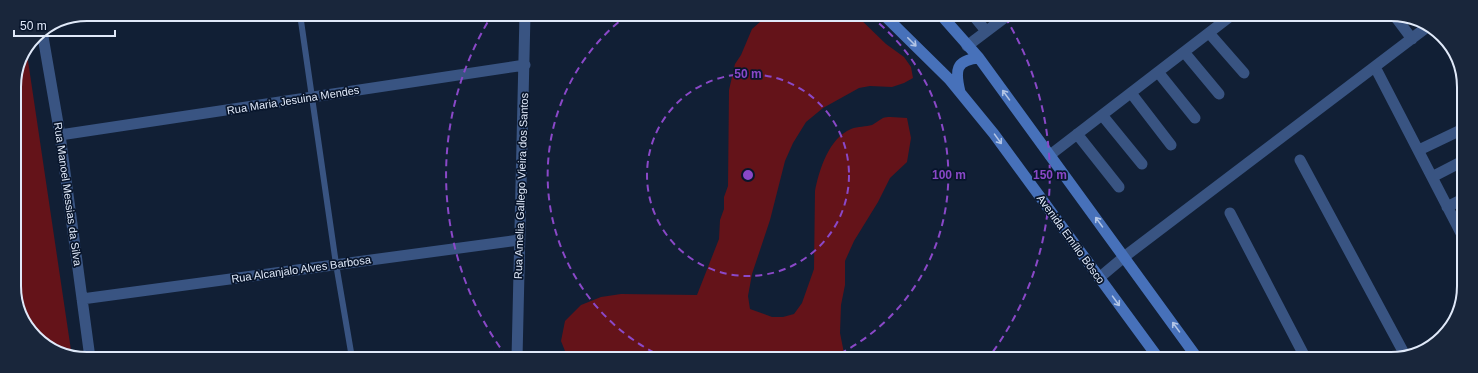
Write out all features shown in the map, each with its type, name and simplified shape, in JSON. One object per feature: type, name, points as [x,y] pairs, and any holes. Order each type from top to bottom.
[{"type":"main road","name":"Avenida Emílio Bôsco","points":[[890,21],[960,93],[994,134],[1154,352]]},
{"type":"main road","points":[[947,21],[967,46],[979,58],[1193,352]]},
{"type":"main road","points":[[960,93],[957,81],[958,67],[963,61],[979,58]]},
{"type":"street","name":"Rua Amelia Gallego Vieira dos Santos","points":[[517,352],[525,21]]},
{"type":"street","points":[[978,21],[986,31]]},
{"type":"street","points":[[967,46],[1000,21]]},
{"type":"street","points":[[1050,155],[1224,21]]},
{"type":"street","points":[[1399,22],[1412,39]]},
{"type":"street","points":[[1099,278],[1124,257],[1423,30]]},
{"type":"street","points":[[1209,33],[1244,73]]},
{"type":"street","name":"Rua Manoel Messias da Silva","points":[[43,38],[60,135],[89,352]]},
{"type":"street","points":[[1184,52],[1219,94]]},
{"type":"street","name":"Rua Maria Jesuina Mendes","points":[[60,135],[525,65]]},
{"type":"street","points":[[1375,67],[1457,226]]},
{"type":"street","points":[[1158,72],[1195,118]]},
{"type":"street","points":[[1131,93],[1171,145]]},
{"type":"street","points":[[1102,115],[1142,164]]},
{"type":"street","points":[[1419,150],[1457,131]]},
{"type":"street","points":[[1077,134],[1119,187]]},
{"type":"street","points":[[1300,160],[1404,351]]},
{"type":"street","points":[[1432,176],[1457,164]]},
{"type":"street","points":[[1447,207],[1457,202]]},
{"type":"street","points":[[1230,213],[1302,352]]},
{"type":"street","name":"Rua Alcanjalo Alves Barbosa","points":[[82,299],[519,240]]},
{"type":"lane","points":[[301,21],[336,264],[351,352]]},
{"type":"shaded area","points":[[862,21],[886,44],[904,57],[911,67],[913,78],[904,83],[892,87],[870,86],[859,88],[823,108],[806,122],[793,143],[785,161],[770,220],[752,274],[748,296],[750,309],[772,317],[783,317],[794,314],[802,303],[814,269],[815,191],[822,165],[831,147],[843,133],[856,127],[872,125],[885,117],[907,118],[911,138],[907,162],[890,178],[878,202],[854,241],[845,261],[845,285],[841,305],[840,333],[844,352],[565,352],[561,341],[565,321],[581,305],[601,297],[621,294],[697,295],[719,239],[720,220],[724,209],[724,197],[728,186],[729,90],[735,64],[741,55],[752,29],[760,22]]},
{"type":"shaded area","points":[[28,59],[71,350],[54,343],[40,333],[28,315],[22,299],[21,83],[23,70]]}]
